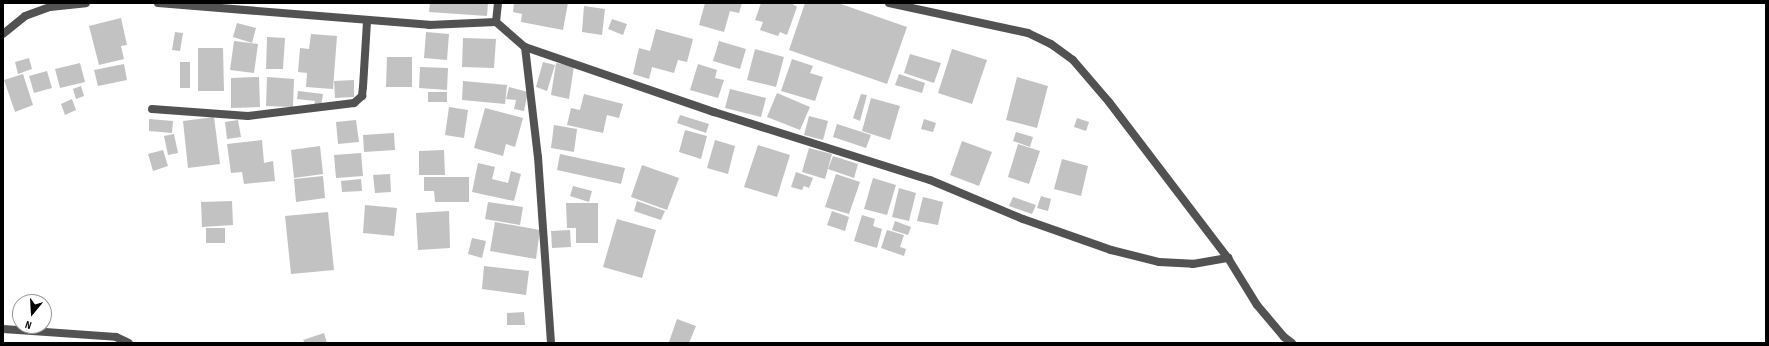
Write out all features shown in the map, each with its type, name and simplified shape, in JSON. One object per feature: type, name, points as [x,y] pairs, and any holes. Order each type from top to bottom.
[{"type":"street","points":[[3,34],[25,16],[50,7],[86,3]]},
{"type":"street","points":[[158,3],[429,25],[496,22],[525,47],[714,112],[930,180],[1023,219],[1110,250],[1158,262],[1193,264],[1228,258]]},
{"type":"street","points":[[496,22],[498,3]]},
{"type":"street","points":[[889,3],[1028,33],[1051,44],[1073,60],[1108,102],[1228,258],[1258,305],[1284,337],[1292,343]]},
{"type":"street","points":[[152,109],[248,116],[354,104],[362,96],[367,21]]},
{"type":"street","points":[[525,47],[538,157],[551,343]]},
{"type":"street","points":[[3,329],[116,338],[129,343]]},
{"type":"building","points":[[430,3],[488,3],[487,16],[429,12]]},
{"type":"building","points":[[514,3],[568,3],[563,30],[521,22],[522,14],[513,12]]},
{"type":"building","points":[[705,3],[742,3],[739,13],[730,11],[724,32],[699,25]]},
{"type":"building","points":[[761,3],[791,3],[797,7],[787,35],[780,32],[778,36],[760,30],[763,22],[755,20]]},
{"type":"building","points":[[805,3],[838,3],[907,27],[887,84],[789,50]]},
{"type":"building","points":[[584,6],[605,9],[602,35],[582,32]]},
{"type":"building","points":[[121,18],[127,45],[121,46],[124,59],[99,65],[89,26]]},
{"type":"building","points":[[612,19],[627,24],[623,35],[608,29]]},
{"type":"building","points":[[237,23],[256,28],[252,43],[233,37]]},
{"type":"building","points":[[656,29],[693,39],[687,62],[678,60],[674,73],[652,67],[649,79],[633,74],[639,48],[650,51]]},
{"type":"building","points":[[175,32],[183,33],[180,51],[172,50]]},
{"type":"building","points":[[426,32],[449,34],[447,60],[424,58]]},
{"type":"building","points":[[311,34],[337,36],[333,89],[306,87],[307,73],[298,72],[300,48],[309,49]]},
{"type":"building","points":[[267,37],[285,38],[283,69],[266,69]]},
{"type":"building","points":[[463,38],[496,39],[494,68],[462,67]]},
{"type":"building","points":[[234,41],[258,44],[254,73],[230,70]]},
{"type":"building","points":[[719,41],[746,49],[740,69],[713,61]]},
{"type":"building","points":[[198,48],[223,48],[224,91],[198,91]]},
{"type":"building","points":[[755,49],[784,57],[776,87],[747,80]]},
{"type":"building","points":[[952,49],[987,60],[972,104],[938,93]]},
{"type":"building","points":[[910,54],[941,63],[934,83],[904,73]]},
{"type":"building","points":[[387,57],[412,57],[412,87],[386,87]]},
{"type":"building","points":[[29,58],[32,69],[18,74],[15,62]]},
{"type":"building","points":[[792,59],[813,66],[810,73],[823,77],[815,101],[781,91]]},
{"type":"building","points":[[180,62],[190,62],[190,88],[180,88]]},
{"type":"building","points":[[543,62],[555,65],[547,91],[536,87]]},
{"type":"building","points":[[80,63],[85,82],[60,88],[55,69]]},
{"type":"building","points":[[556,63],[574,66],[569,99],[551,95]]},
{"type":"building","points":[[124,64],[127,80],[98,86],[94,70]]},
{"type":"building","points":[[698,64],[717,70],[715,78],[724,80],[718,98],[690,90]]},
{"type":"building","points":[[420,67],[448,68],[447,90],[419,88]]},
{"type":"building","points":[[47,71],[52,88],[34,93],[29,76]]},
{"type":"building","points":[[23,74],[33,105],[15,112],[4,80]]},
{"type":"building","points":[[899,74],[925,83],[922,93],[895,85]]},
{"type":"building","points":[[259,77],[260,107],[231,108],[231,78]]},
{"type":"building","points":[[267,77],[294,79],[293,107],[266,106]]},
{"type":"building","points":[[1017,77],[1048,86],[1037,128],[1006,120]]},
{"type":"building","points":[[354,80],[354,97],[335,98],[334,81]]},
{"type":"building","points":[[463,81],[507,85],[505,104],[462,100]]},
{"type":"building","points":[[81,86],[84,96],[76,99],[73,89]]},
{"type":"building","points":[[509,87],[528,92],[524,111],[514,109],[516,100],[506,99]]},
{"type":"building","points":[[730,89],[766,98],[761,117],[725,108]]},
{"type":"building","points":[[298,91],[323,94],[321,107],[314,106],[315,101],[297,99]]},
{"type":"building","points":[[428,92],[447,92],[447,102],[428,102]]},
{"type":"building","points":[[777,93],[810,107],[800,130],[767,117]]},
{"type":"building","points":[[584,94],[623,104],[619,118],[607,115],[603,133],[567,125],[571,108],[580,110]]},
{"type":"building","points":[[861,94],[867,95],[860,121],[853,118]]},
{"type":"building","points":[[871,98],[900,106],[890,140],[862,131]]},
{"type":"building","points":[[72,99],[76,110],[65,115],[61,104]]},
{"type":"building","points":[[449,107],[468,110],[464,138],[445,135]]},
{"type":"building","points":[[485,108],[523,118],[515,147],[506,144],[503,156],[474,148]]},
{"type":"building","points":[[680,115],[709,124],[706,133],[677,123]]},
{"type":"building","points":[[809,116],[828,121],[823,140],[804,135]]},
{"type":"building","points":[[214,117],[220,164],[188,168],[183,121]]},
{"type":"building","points":[[1077,118],[1089,122],[1086,131],[1074,127]]},
{"type":"building","points":[[149,119],[173,121],[172,133],[149,131]]},
{"type":"building","points":[[924,119],[936,123],[933,132],[921,129]]},
{"type":"building","points":[[238,120],[241,137],[227,139],[225,122]]},
{"type":"building","points":[[356,120],[359,142],[338,144],[336,122]]},
{"type":"building","points":[[837,124],[871,135],[866,148],[833,137]]},
{"type":"building","points":[[554,125],[577,129],[574,152],[551,148]]},
{"type":"building","points":[[685,130],[707,136],[701,159],[679,152]]},
{"type":"building","points":[[1016,132],[1033,137],[1030,147],[1013,141]]},
{"type":"building","points":[[394,133],[395,150],[364,152],[363,135]]},
{"type":"building","points":[[174,134],[178,153],[168,155],[164,136]]},
{"type":"building","points":[[262,140],[264,163],[273,161],[275,181],[244,184],[242,172],[231,173],[227,144]]},
{"type":"building","points":[[715,140],[735,146],[728,174],[707,168]]},
{"type":"building","points":[[962,141],[992,152],[979,186],[950,175]]},
{"type":"building","points":[[1018,144],[1040,151],[1029,184],[1008,177]]},
{"type":"building","points":[[758,145],[790,155],[777,197],[744,187]]},
{"type":"building","points":[[320,146],[323,174],[294,178],[291,150]]},
{"type":"building","points":[[809,148],[832,154],[825,179],[802,172]]},
{"type":"building","points":[[163,150],[168,166],[153,171],[148,154]]},
{"type":"building","points":[[444,150],[445,175],[419,175],[419,151]]},
{"type":"building","points":[[361,153],[363,176],[336,178],[334,155]]},
{"type":"building","points":[[560,154],[625,168],[621,184],[557,170]]},
{"type":"building","points":[[833,156],[858,164],[854,178],[828,169]]},
{"type":"building","points":[[1062,159],[1088,166],[1081,196],[1054,189]]},
{"type":"building","points":[[478,163],[495,167],[492,179],[508,183],[511,171],[521,174],[514,201],[472,192]]},
{"type":"building","points":[[642,165],[679,178],[667,210],[631,197]]},
{"type":"building","points":[[796,172],[813,178],[809,188],[804,186],[802,190],[791,187]]},
{"type":"building","points":[[390,174],[391,192],[375,193],[373,175]]},
{"type":"building","points":[[836,174],[860,182],[849,214],[825,207]]},
{"type":"building","points":[[323,176],[325,198],[296,202],[294,179]]},
{"type":"building","points":[[424,177],[469,177],[469,202],[435,202],[434,191],[424,191]]},
{"type":"building","points":[[873,178],[896,185],[887,215],[864,209]]},
{"type":"building","points":[[361,179],[362,191],[342,192],[341,181]]},
{"type":"building","points":[[573,186],[592,191],[589,202],[570,196]]},
{"type":"building","points":[[899,188],[916,193],[909,221],[892,217]]},
{"type":"building","points":[[1041,196],[1051,199],[1048,211],[1037,208]]},
{"type":"building","points":[[923,197],[943,202],[938,225],[917,221]]},
{"type":"building","points":[[1013,197],[1036,205],[1032,214],[1009,206]]},
{"type":"building","points":[[232,201],[233,225],[202,227],[201,202]]},
{"type":"building","points":[[637,201],[665,211],[661,220],[634,211]]},
{"type":"building","points":[[488,202],[523,207],[520,225],[485,219]]},
{"type":"building","points":[[566,203],[598,203],[598,243],[576,243],[576,228],[567,228]]},
{"type":"building","points":[[365,205],[397,208],[394,236],[363,233]]},
{"type":"building","points":[[449,211],[450,248],[418,250],[416,213]]},
{"type":"building","points":[[832,211],[849,217],[845,231],[827,225]]},
{"type":"building","points":[[328,212],[334,270],[291,274],[285,216]]},
{"type":"building","points":[[862,215],[875,219],[873,226],[882,229],[877,248],[854,241]]},
{"type":"building","points":[[617,219],[656,230],[642,278],[603,267]]},
{"type":"building","points":[[895,221],[911,227],[908,235],[892,230]]},
{"type":"building","points":[[495,222],[540,230],[536,259],[490,251]]},
{"type":"building","points":[[206,228],[225,228],[225,243],[206,243]]},
{"type":"building","points":[[570,230],[571,247],[552,248],[551,231]]},
{"type":"building","points":[[887,230],[904,235],[900,247],[906,249],[904,256],[881,248]]},
{"type":"building","points":[[472,238],[486,241],[482,258],[468,254]]},
{"type":"building","points":[[484,266],[529,271],[526,295],[482,289]]},
{"type":"building","points":[[524,312],[525,325],[507,325],[507,313]]},
{"type":"building","points":[[677,319],[696,326],[689,343],[669,342]]},
{"type":"building","points":[[324,333],[327,343],[305,343],[303,340]]}]
